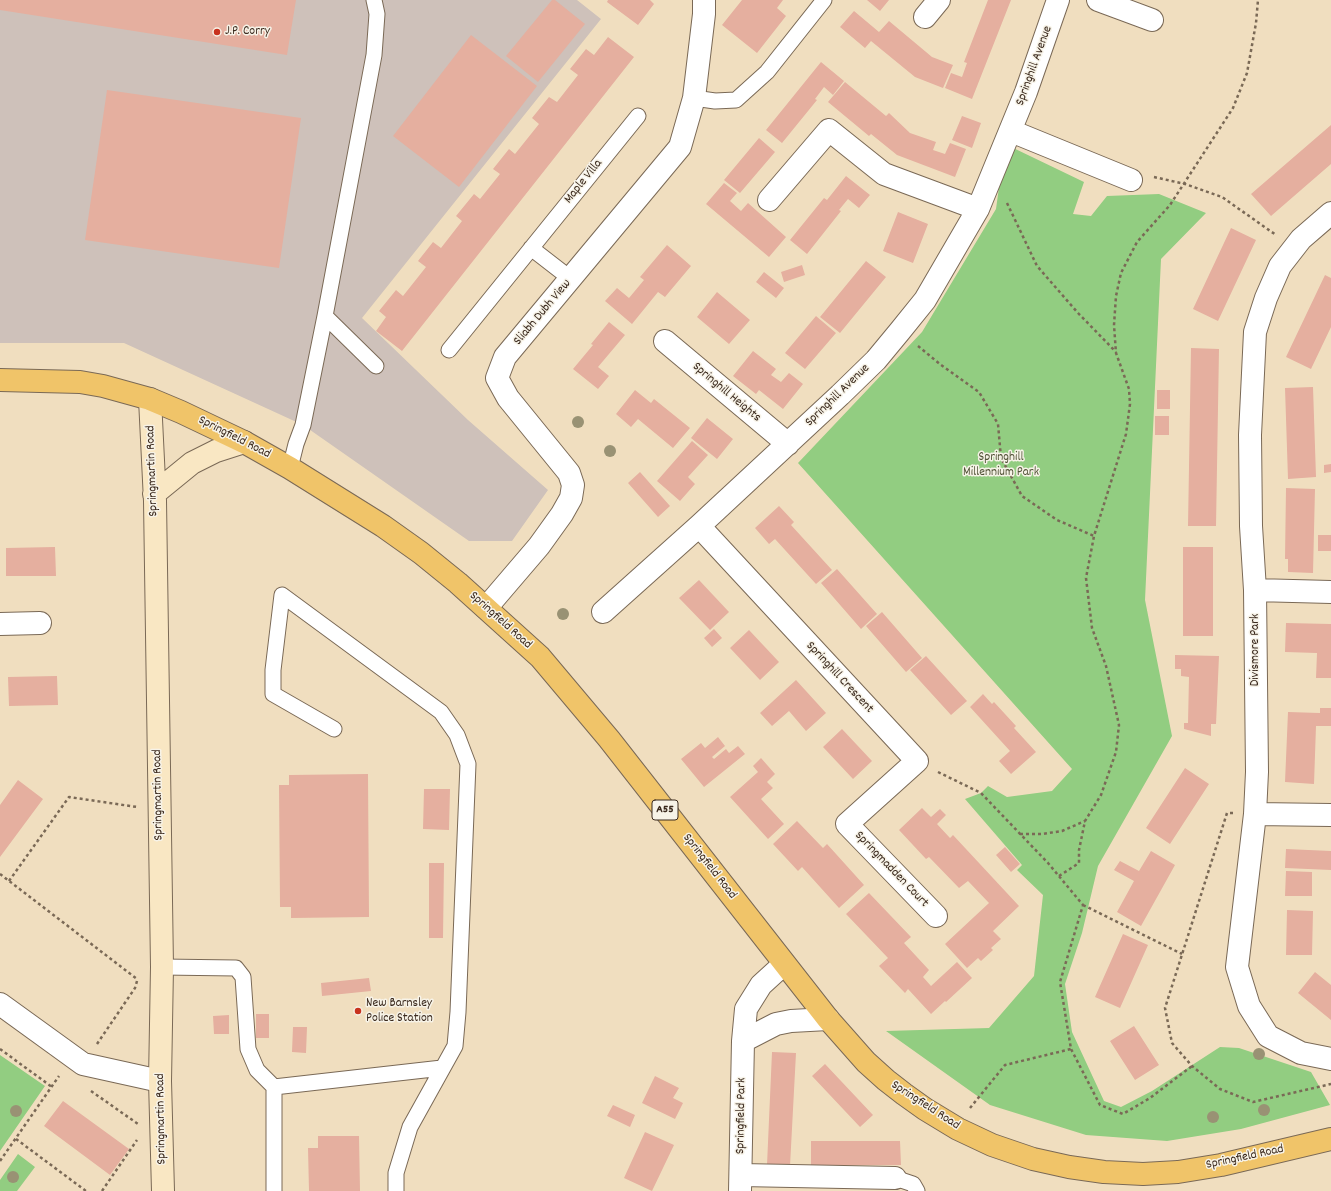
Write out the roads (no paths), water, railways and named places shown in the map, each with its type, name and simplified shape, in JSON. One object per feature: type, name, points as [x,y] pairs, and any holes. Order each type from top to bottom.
[{"type":"highway","name":"Springfield Road","points":[[0,380],[80,382],[103,386],[150,399],[208,423],[290,468],[354,507],[421,553],[486,608],[540,657],[677,825],[828,1019],[866,1062],[886,1080],[925,1109],[958,1129],[992,1145],[1032,1159],[1069,1167],[1104,1172],[1143,1174],[1178,1172],[1221,1165],[1331,1139]]},
{"type":"street","name":"Sliabh Dubh View","points":[[486,608],[539,546],[562,514],[571,498],[572,485],[569,473],[508,398],[497,378],[505,357],[680,147],[694,98],[704,14],[704,0]]},
{"type":"street","points":[[925,17],[939,0]]},
{"type":"street","name":"Springhill Avenue","points":[[603,612],[699,526],[840,395],[876,360],[925,300],[978,209],[1011,131],[1058,0]]},
{"type":"street","points":[[1098,0],[1152,20]]},
{"type":"street","points":[[769,200],[829,130],[884,174],[978,209]]},
{"type":"street","points":[[1011,131],[1131,180]]},
{"type":"street","name":"Divismore Park","points":[[1331,213],[1301,239],[1280,266],[1266,298],[1255,332],[1250,435],[1251,526],[1255,590],[1257,772],[1255,814],[1237,967],[1249,1006],[1268,1036],[1301,1053],[1331,1059]]},
{"type":"street","name":"Springhill Heights","points":[[665,341],[788,444]]},
{"type":"street","name":"Springmartin Road","points":[[150,399],[154,494],[162,967],[160,1081],[163,1191]]},
{"type":"street","points":[[154,494],[192,462],[216,451],[244,442]]},
{"type":"street","name":"Springhill Crescent","points":[[699,526],[917,761],[847,824]]},
{"type":"street","points":[[1255,590],[1331,592]]},
{"type":"street","points":[[0,624],[40,623]]},
{"type":"street","points":[[1255,814],[1331,815]]},
{"type":"street","name":"Springmadden Court","points":[[847,824],[936,916]]},
{"type":"street","name":"Springfield Park","points":[[740,1183],[743,1042],[746,1009],[761,985],[784,964]]},
{"type":"street","points":[[0,1004],[78,1060],[160,1081]]},
{"type":"street","points":[[743,1042],[776,1024],[791,1021],[828,1019]]},
{"type":"street","points":[[740,1183],[895,1178]]},
{"type":"lane","points":[[290,468],[296,444],[303,425],[374,55],[377,14],[374,0]]},
{"type":"lane","points":[[694,98],[716,102],[736,100],[767,72],[824,0]]},
{"type":"lane","name":"Maple Villa","points":[[449,350],[638,116]]},
{"type":"lane","points":[[531,248],[571,279]]},
{"type":"lane","points":[[325,316],[376,366]]},
{"type":"lane","points":[[334,729],[273,694],[273,670],[282,595],[441,712],[457,735],[468,764],[458,1012],[455,1046],[410,1127],[396,1173],[396,1191]]},
{"type":"lane","points":[[162,967],[236,968],[243,977],[248,1049],[257,1070],[274,1087],[274,1191]]},
{"type":"lane","points":[[274,1087],[442,1068]]},
{"type":"lane","points":[[895,1178],[913,1184],[917,1191]]},
{"type":"place","name":"J.P. Corry","points":[[217,32]]},
{"type":"place","name":"New Barnsley Police Station","points":[[358,1011]]},
{"type":"park label","name":"Springhill Millennium Park","points":[[1001,466]]}]
